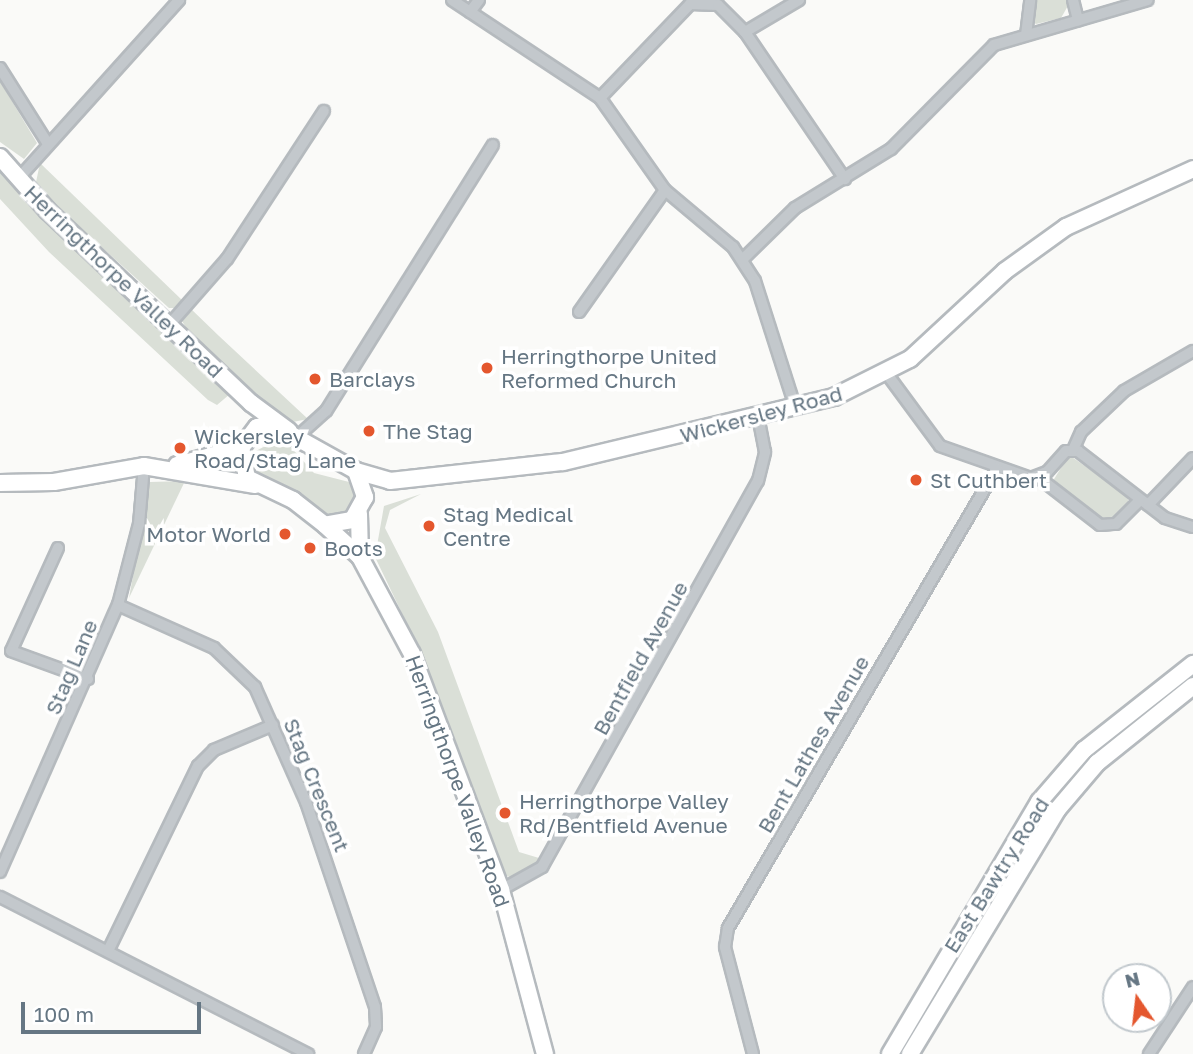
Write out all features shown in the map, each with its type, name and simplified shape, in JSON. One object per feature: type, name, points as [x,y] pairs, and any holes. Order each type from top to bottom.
[{"type":"main road","name":"Herringthorpe Valley Road","points":[[0,157],[18,179],[251,403],[293,434],[356,471],[364,488],[360,557]]},
{"type":"main road","name":"Wickersley Road","points":[[356,471],[390,481],[563,462],[795,406],[887,374],[1034,248],[1105,205],[1193,169]]},
{"type":"main road","points":[[251,403],[242,471],[255,485]]},
{"type":"main road","points":[[167,467],[244,442],[266,424],[293,434]]},
{"type":"main road","points":[[0,483],[54,482],[144,467],[167,467],[255,485]]},
{"type":"main road","points":[[325,525],[361,511],[390,481]]},
{"type":"main road","name":"Herringthorpe Valley Road","points":[[255,485],[293,500],[360,557],[412,653],[500,890],[545,1054]]},
{"type":"main road","name":"East Bawtry Road","points":[[890,1054],[1039,802],[1084,750],[1193,664]]},
{"type":"main road","name":"East Bawtry Road","points":[[910,1054],[1057,810],[1106,755],[1193,686]]},
{"type":"street","points":[[18,179],[179,0]]},
{"type":"street","points":[[452,0],[600,98],[666,190],[743,260],[795,406]]},
{"type":"street","points":[[470,12],[479,0]]},
{"type":"street","points":[[746,32],[799,0]]},
{"type":"street","points":[[1026,34],[1030,0]]},
{"type":"street","points":[[1073,0],[1078,20]]},
{"type":"street","points":[[743,260],[794,208],[891,149],[994,45],[1148,0]]},
{"type":"street","points":[[600,98],[690,4],[719,5],[746,32],[845,178]]},
{"type":"street","points":[[0,68],[48,145]]},
{"type":"street","points":[[170,324],[227,259],[324,111]]},
{"type":"street","points":[[293,434],[326,411],[493,145]]},
{"type":"street","points":[[579,312],[666,190]]},
{"type":"street","points":[[1038,477],[1073,450],[1081,432],[1124,391],[1193,351]]},
{"type":"street","points":[[887,374],[940,446],[997,468],[1038,477],[1100,525],[1116,524],[1193,458]]},
{"type":"street","name":"Bentfield Avenue","points":[[500,890],[542,867],[751,493],[765,452],[758,416]]},
{"type":"street","points":[[1073,450],[1144,502],[1193,527]]},
{"type":"street","name":"Stag Lane","points":[[0,872],[88,679],[118,604],[139,524],[144,467]]},
{"type":"street","name":"Bent Lathes Avenue","points":[[752,1054],[725,947],[728,928],[997,468]]},
{"type":"street","points":[[58,548],[11,650],[88,679]]},
{"type":"street","name":"Stag Crescent","points":[[118,604],[226,655],[246,674],[273,725],[328,863],[375,1007],[376,1027],[364,1054]]},
{"type":"street","points":[[108,951],[198,766],[214,750],[273,725]]},
{"type":"street","points":[[0,897],[308,1054]]},
{"type":"street","points":[[1149,1054],[1193,987]]},
{"type":"shaded area","points":[[1035,0],[1068,0],[1069,4],[1061,18],[1036,24],[1031,21]]},
{"type":"shaded area","points":[[0,81],[37,143],[24,159],[0,142]]},
{"type":"shaded area","points":[[40,163],[183,301],[178,308],[169,308],[35,187]]},
{"type":"shaded area","points":[[0,170],[41,218],[230,394],[217,405],[208,400],[49,252],[0,199]]},
{"type":"shaded area","points":[[190,308],[308,419],[293,422],[265,403],[191,336],[182,321]]},
{"type":"shaded area","points":[[273,442],[289,445],[314,473],[353,483],[356,495],[347,514],[327,516],[301,493],[258,476],[254,452]]},
{"type":"shaded area","points":[[1069,455],[1127,495],[1129,504],[1114,520],[1103,521],[1051,484]]},
{"type":"shaded area","points":[[185,481],[129,598],[150,482]]},
{"type":"shaded area","points":[[421,494],[390,510],[385,528],[438,632],[519,852],[539,858],[532,871],[511,878],[504,874],[421,653],[375,557],[384,506]]},
{"type":"place","name":"Herringthorpe United Reformed Church","points":[[487,368]]},
{"type":"place","name":"Barclays","points":[[315,379]]},
{"type":"place","name":"The Stag","points":[[369,431]]},
{"type":"place","name":"Wickersley Road/Stag Lane","points":[[180,448]]},
{"type":"place","name":"St Cuthbert","points":[[916,480]]},
{"type":"place","name":"Stag Medical Centre","points":[[429,526]]},
{"type":"place","name":"Motor World","points":[[285,534]]},
{"type":"place","name":"Boots","points":[[310,548]]},
{"type":"place","name":"Herringthorpe Valley Rd/Bentfield Avenue","points":[[505,813]]}]
